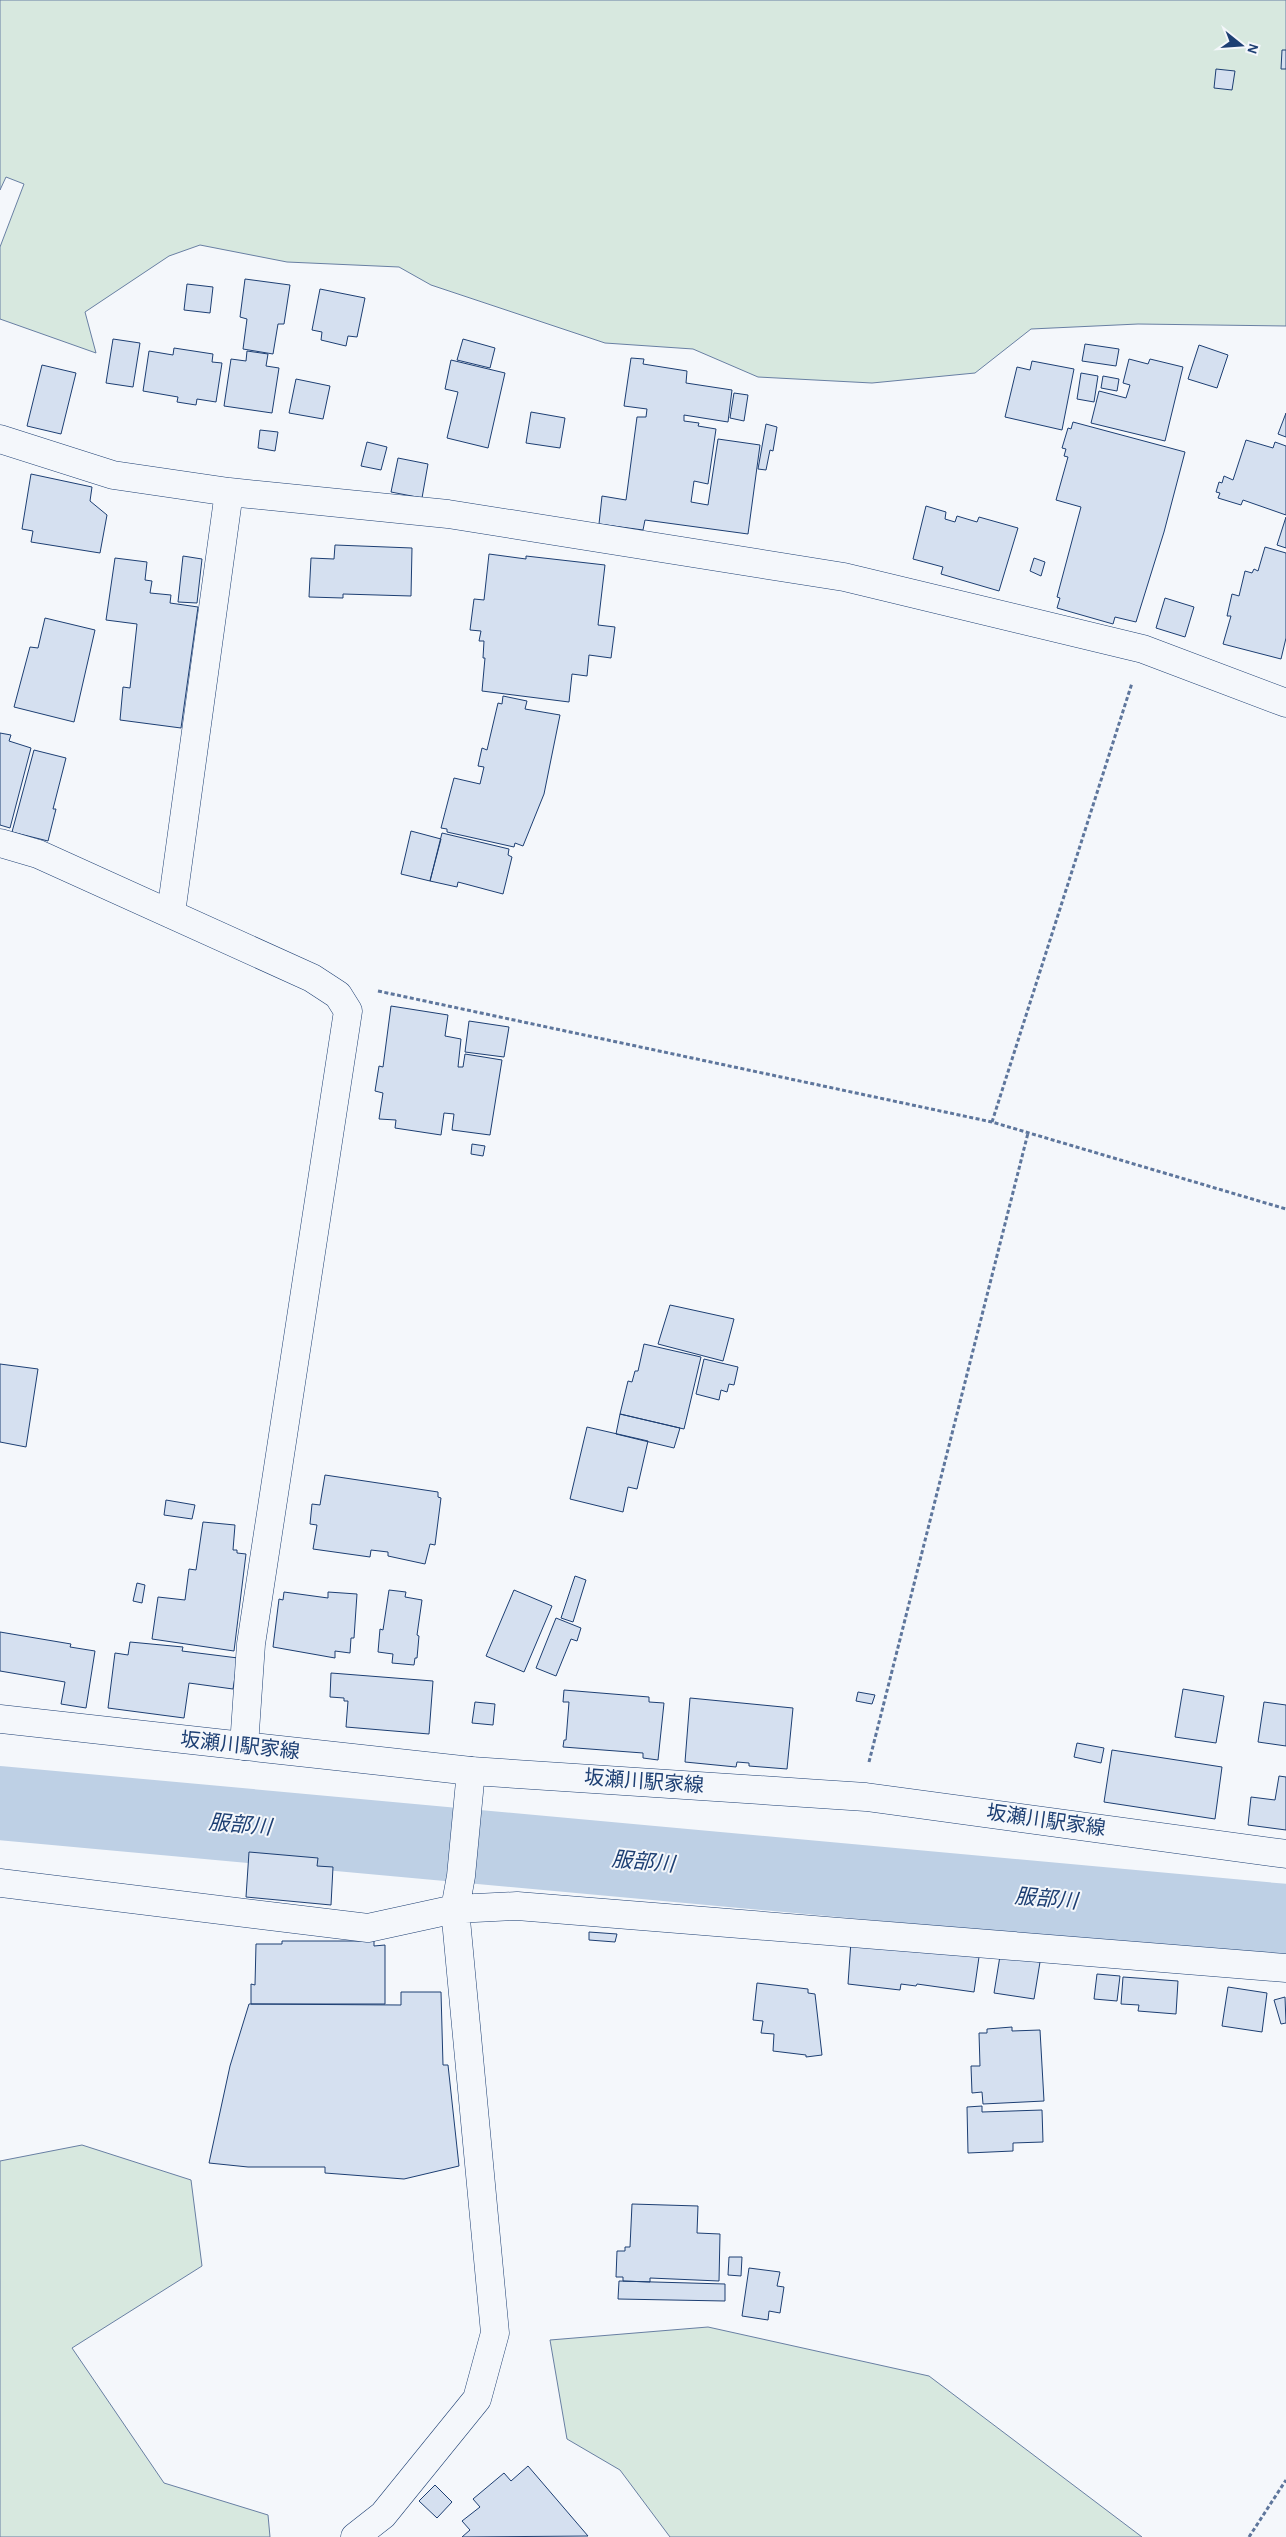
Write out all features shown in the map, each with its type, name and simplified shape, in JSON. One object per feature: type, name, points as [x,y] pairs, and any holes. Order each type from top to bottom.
[{"type":"street","points":[[0,439],[113,475],[228,492],[448,514],[844,577],[1143,649],[1286,703]]},
{"type":"street","points":[[171,913],[228,492]]},
{"type":"street","points":[[0,843],[38,854],[312,978],[338,995],[348,1011],[251,1644],[244,1746]]},
{"type":"street","name":"坂瀬川駅家線","points":[[0,1720],[471,1771],[866,1797],[1286,1854]]},
{"type":"street","points":[[355,2537],[383,2514],[477,2399],[495,2333],[454,1909],[461,1876],[470,1800],[471,1771]]},
{"type":"street","points":[[0,1883],[368,1928],[454,1909],[517,1906],[1286,1968]]},
{"type":"path","points":[[992,1122],[1143,649]]},
{"type":"path","points":[[338,995],[374,990],[992,1122],[1286,1209]]},
{"type":"path","points":[[866,1797],[867,1768],[1028,1133]]},
{"type":"path","points":[[1249,2537],[1286,2480]]},
{"type":"shaded area","points":[[0,0],[1286,0],[1286,326],[1138,324],[1031,329],[975,373],[872,383],[758,377],[693,349],[605,343],[431,285],[399,267],[287,262],[200,245],[169,256],[85,312],[96,353],[0,319],[0,247],[24,184],[6,177],[0,190]]},
{"type":"shaded area","points":[[82,2145],[191,2180],[202,2266],[72,2348],[164,2483],[268,2515],[270,2537],[0,2537],[0,2161]]},
{"type":"shaded area","points":[[708,2327],[929,2376],[1142,2537],[670,2537],[620,2470],[567,2439],[550,2340]]},
{"type":"building","points":[[1282,50],[1286,50],[1286,69],[1281,69]]},
{"type":"building","points":[[1216,69],[1235,71],[1232,90],[1214,88]]},
{"type":"building","points":[[245,279],[290,285],[284,324],[278,324],[273,354],[243,349],[247,319],[240,317]]},
{"type":"building","points":[[187,284],[213,287],[210,313],[184,310]]},
{"type":"building","points":[[320,289],[365,298],[357,337],[348,336],[346,346],[321,340],[322,332],[312,330]]},
{"type":"building","points":[[113,339],[140,343],[133,387],[106,383]]},
{"type":"building","points":[[463,339],[495,348],[490,368],[457,360]]},
{"type":"building","points":[[1085,344],[1119,349],[1116,366],[1082,361]]},
{"type":"building","points":[[1199,345],[1228,355],[1217,388],[1188,379]]},
{"type":"building","points":[[174,348],[213,354],[212,362],[222,363],[216,402],[197,399],[196,405],[177,402],[178,397],[143,391],[149,351],[173,355]]},
{"type":"building","points":[[247,351],[268,354],[266,366],[279,368],[272,413],[224,406],[231,359],[246,361]]},
{"type":"building","points":[[631,358],[644,359],[643,364],[687,371],[686,383],[732,390],[728,422],[684,415],[684,421],[699,423],[698,426],[716,429],[708,484],[694,481],[691,502],[708,505],[718,439],[760,445],[748,534],[645,520],[643,530],[599,524],[602,496],[626,500],[637,417],[646,417],[647,409],[624,406]]},
{"type":"building","points":[[1129,359],[1148,364],[1150,359],[1183,367],[1165,441],[1091,423],[1099,391],[1126,398],[1130,385],[1123,383]]},
{"type":"building","points":[[451,360],[505,373],[488,448],[447,438],[458,392],[445,389]]},
{"type":"building","points":[[1032,361],[1074,369],[1062,430],[1005,417],[1017,367],[1030,370]]},
{"type":"building","points":[[42,365],[76,373],[61,434],[27,426]]},
{"type":"building","points":[[1081,373],[1098,376],[1094,402],[1077,399]]},
{"type":"building","points":[[1103,376],[1119,379],[1117,391],[1101,388]]},
{"type":"building","points":[[296,379],[330,386],[323,419],[289,413]]},
{"type":"building","points":[[734,393],[748,395],[744,421],[730,418]]},
{"type":"building","points":[[531,412],[565,418],[560,448],[526,443]]},
{"type":"building","points":[[1286,413],[1286,437],[1278,434]]},
{"type":"building","points":[[1073,422],[1185,452],[1164,532],[1136,622],[1115,617],[1113,624],[1057,608],[1060,598],[1057,597],[1081,507],[1056,500],[1068,457],[1064,456],[1066,449],[1062,448],[1068,428],[1071,429]]},
{"type":"building","points":[[766,424],[777,427],[773,451],[770,450],[766,470],[758,469]]},
{"type":"building","points":[[260,430],[278,432],[275,451],[258,448]]},
{"type":"building","points":[[1246,440],[1273,448],[1275,442],[1286,446],[1286,515],[1243,500],[1241,505],[1218,498],[1220,493],[1216,492],[1219,482],[1222,483],[1224,476],[1233,480]]},
{"type":"building","points":[[367,442],[387,447],[381,470],[361,466]]},
{"type":"building","points":[[398,458],[428,464],[422,498],[391,492]]},
{"type":"building","points":[[31,474],[92,487],[90,501],[107,515],[100,553],[31,542],[33,531],[22,529]]},
{"type":"building","points":[[926,506],[946,512],[945,519],[955,522],[957,516],[977,522],[979,517],[1018,528],[999,591],[941,574],[943,567],[913,559]]},
{"type":"building","points":[[1286,517],[1286,548],[1277,545]]},
{"type":"building","points":[[335,545],[412,548],[411,596],[343,594],[343,598],[309,597],[311,558],[334,559]]},
{"type":"building","points":[[1265,547],[1286,553],[1286,638],[1281,659],[1223,644],[1231,616],[1227,616],[1232,594],[1239,596],[1245,571],[1252,573],[1254,569],[1258,571]]},
{"type":"building","points":[[489,554],[526,559],[526,556],[605,565],[598,625],[615,627],[611,658],[589,655],[587,676],[572,674],[569,702],[482,691],[485,658],[483,658],[484,641],[479,641],[481,631],[470,630],[474,599],[484,600]]},
{"type":"building","points":[[183,556],[202,559],[197,603],[178,602]]},
{"type":"building","points":[[115,558],[147,562],[145,580],[152,581],[150,593],[171,595],[170,603],[198,607],[181,728],[120,720],[123,687],[130,688],[137,624],[106,620]]},
{"type":"building","points":[[1034,558],[1045,562],[1041,576],[1030,571]]},
{"type":"building","points":[[1165,598],[1194,607],[1185,637],[1156,628]]},
{"type":"building","points":[[45,618],[95,630],[74,722],[14,707],[30,647],[38,648]]},
{"type":"building","points":[[503,696],[527,701],[525,709],[560,715],[544,794],[523,846],[515,843],[514,847],[447,832],[447,829],[441,828],[454,778],[480,784],[484,767],[478,766],[482,748],[487,750],[498,703],[502,704]]},
{"type":"building","points":[[0,733],[11,735],[9,741],[31,748],[10,828],[0,825]]},
{"type":"building","points":[[34,750],[66,758],[53,809],[56,809],[48,841],[12,832]]},
{"type":"building","points":[[411,831],[441,839],[430,881],[401,874]]},
{"type":"building","points":[[442,833],[509,849],[508,855],[512,857],[503,894],[458,882],[457,887],[430,881]]},
{"type":"building","points":[[391,1006],[448,1015],[445,1036],[461,1039],[458,1067],[463,1067],[465,1054],[502,1060],[490,1135],[452,1130],[454,1114],[444,1113],[441,1135],[395,1128],[396,1120],[379,1119],[383,1093],[375,1091],[379,1066],[383,1067]]},
{"type":"building","points":[[469,1021],[509,1027],[504,1057],[465,1052]]},
{"type":"building","points":[[472,1144],[485,1146],[483,1156],[471,1154]]},
{"type":"building","points":[[670,1305],[734,1319],[723,1361],[658,1344]]},
{"type":"building","points":[[644,1344],[701,1357],[684,1429],[620,1414],[628,1381],[632,1382],[635,1371],[638,1371]]},
{"type":"building","points":[[704,1359],[738,1367],[734,1385],[729,1384],[727,1392],[721,1390],[719,1400],[696,1394]]},
{"type":"building","points":[[0,1364],[38,1369],[26,1447],[0,1442]]},
{"type":"building","points":[[620,1414],[680,1428],[674,1448],[616,1434]]},
{"type":"building","points":[[587,1427],[648,1441],[637,1489],[628,1487],[623,1512],[570,1499]]},
{"type":"building","points":[[325,1475],[438,1492],[438,1497],[441,1498],[435,1545],[430,1544],[425,1564],[388,1556],[388,1552],[371,1550],[370,1557],[313,1549],[317,1525],[310,1524],[312,1504],[320,1505]]},
{"type":"building","points":[[166,1500],[195,1505],[192,1519],[164,1515]]},
{"type":"building","points":[[203,1522],[235,1525],[233,1550],[237,1550],[237,1553],[246,1554],[234,1651],[152,1639],[158,1597],[185,1600],[189,1569],[196,1570]]},
{"type":"building","points":[[575,1576],[586,1580],[573,1622],[561,1618]]},
{"type":"building","points":[[137,1583],[145,1585],[142,1603],[133,1601]]},
{"type":"building","points":[[389,1590],[406,1592],[405,1597],[422,1600],[417,1635],[419,1636],[417,1658],[415,1658],[414,1665],[392,1663],[393,1654],[378,1652],[380,1629],[383,1630]]},
{"type":"building","points":[[514,1590],[552,1606],[524,1672],[486,1656]]},
{"type":"building","points":[[284,1592],[328,1598],[328,1592],[357,1594],[354,1638],[351,1638],[350,1653],[335,1651],[335,1658],[273,1647],[279,1599],[283,1600]]},
{"type":"building","points":[[556,1618],[581,1628],[577,1641],[571,1639],[556,1676],[536,1668]]},
{"type":"building","points":[[0,1632],[71,1644],[70,1647],[95,1651],[86,1708],[61,1704],[65,1682],[0,1671]]},
{"type":"building","points":[[130,1642],[183,1647],[182,1651],[238,1658],[233,1689],[189,1683],[184,1718],[108,1708],[115,1653],[128,1655]]},
{"type":"building","points":[[331,1673],[433,1681],[429,1734],[346,1727],[348,1701],[344,1701],[344,1698],[330,1697]]},
{"type":"building","points":[[1183,1689],[1224,1696],[1216,1743],[1175,1737]]},
{"type":"building","points":[[564,1690],[649,1697],[649,1702],[664,1703],[658,1760],[643,1758],[643,1753],[563,1747],[564,1740],[566,1740],[569,1702],[563,1702]]},
{"type":"building","points":[[858,1692],[875,1695],[872,1704],[856,1701]]},
{"type":"building","points":[[690,1698],[793,1708],[787,1769],[749,1766],[749,1763],[737,1762],[736,1767],[685,1762]]},
{"type":"building","points":[[475,1702],[495,1704],[493,1725],[472,1723]]},
{"type":"building","points":[[1264,1702],[1286,1705],[1286,1746],[1258,1742]]},
{"type":"building","points":[[1077,1743],[1104,1748],[1101,1763],[1074,1757]]},
{"type":"building","points":[[1112,1750],[1222,1767],[1215,1819],[1104,1802]]},
{"type":"building","points":[[1279,1776],[1286,1777],[1286,1830],[1248,1825],[1251,1797],[1275,1800]]},
{"type":"building","points":[[249,1852],[318,1858],[317,1866],[333,1867],[331,1905],[246,1897]]},
{"type":"building","points":[[589,1932],[617,1934],[615,1942],[589,1940]]},
{"type":"building","points":[[282,1941],[374,1941],[374,1946],[385,1945],[385,2004],[251,2004],[251,1984],[255,1985],[256,1944],[282,1944]]},
{"type":"building","points":[[851,1941],[979,1957],[974,1992],[917,1984],[916,1986],[901,1984],[900,1990],[848,1984]]},
{"type":"building","points":[[1000,1956],[1040,1962],[1034,1999],[994,1993]]},
{"type":"building","points":[[1097,1974],[1120,1976],[1117,2001],[1094,1999]]},
{"type":"building","points":[[1123,1977],[1178,1981],[1176,2014],[1138,2011],[1139,2005],[1121,2004]]},
{"type":"building","points":[[757,1983],[808,1989],[808,1993],[815,1994],[822,2055],[806,2057],[806,2055],[773,2051],[774,2034],[761,2033],[763,2021],[753,2020]]},
{"type":"building","points":[[1228,1987],[1267,1993],[1262,2032],[1222,2026]]},
{"type":"building","points":[[401,1992],[441,1992],[443,2065],[448,2065],[459,2166],[404,2179],[325,2173],[325,2167],[248,2167],[209,2163],[230,2066],[249,2004],[401,2005]]},
{"type":"building","points":[[1285,1997],[1286,2023],[1281,2024],[1274,2000]]},
{"type":"building","points":[[1012,2027],[1012,2031],[1040,2030],[1044,2101],[983,2104],[982,2092],[972,2093],[971,2066],[980,2066],[979,2033],[987,2033],[987,2029]]},
{"type":"building","points":[[982,2106],[982,2112],[1042,2110],[1043,2142],[1013,2143],[1013,2151],[968,2153],[967,2107]]},
{"type":"building","points":[[632,2204],[698,2206],[697,2233],[720,2234],[719,2281],[650,2278],[650,2282],[623,2281],[623,2277],[616,2277],[617,2251],[625,2251],[625,2247],[630,2247]]},
{"type":"building","points":[[729,2257],[742,2257],[741,2276],[728,2275]]},
{"type":"building","points":[[749,2268],[780,2272],[777,2286],[784,2287],[780,2313],[769,2311],[768,2320],[742,2316]]},
{"type":"building","points":[[619,2281],[725,2284],[725,2301],[618,2299]]},
{"type":"building","points":[[528,2466],[588,2536],[462,2537],[470,2530],[462,2521],[480,2507],[473,2499],[504,2473],[511,2481]]},
{"type":"building","points":[[435,2485],[452,2502],[437,2518],[419,2501]]},
{"type":"waterway","name":"服部川","points":[[0,1803],[1286,1921]]}]
